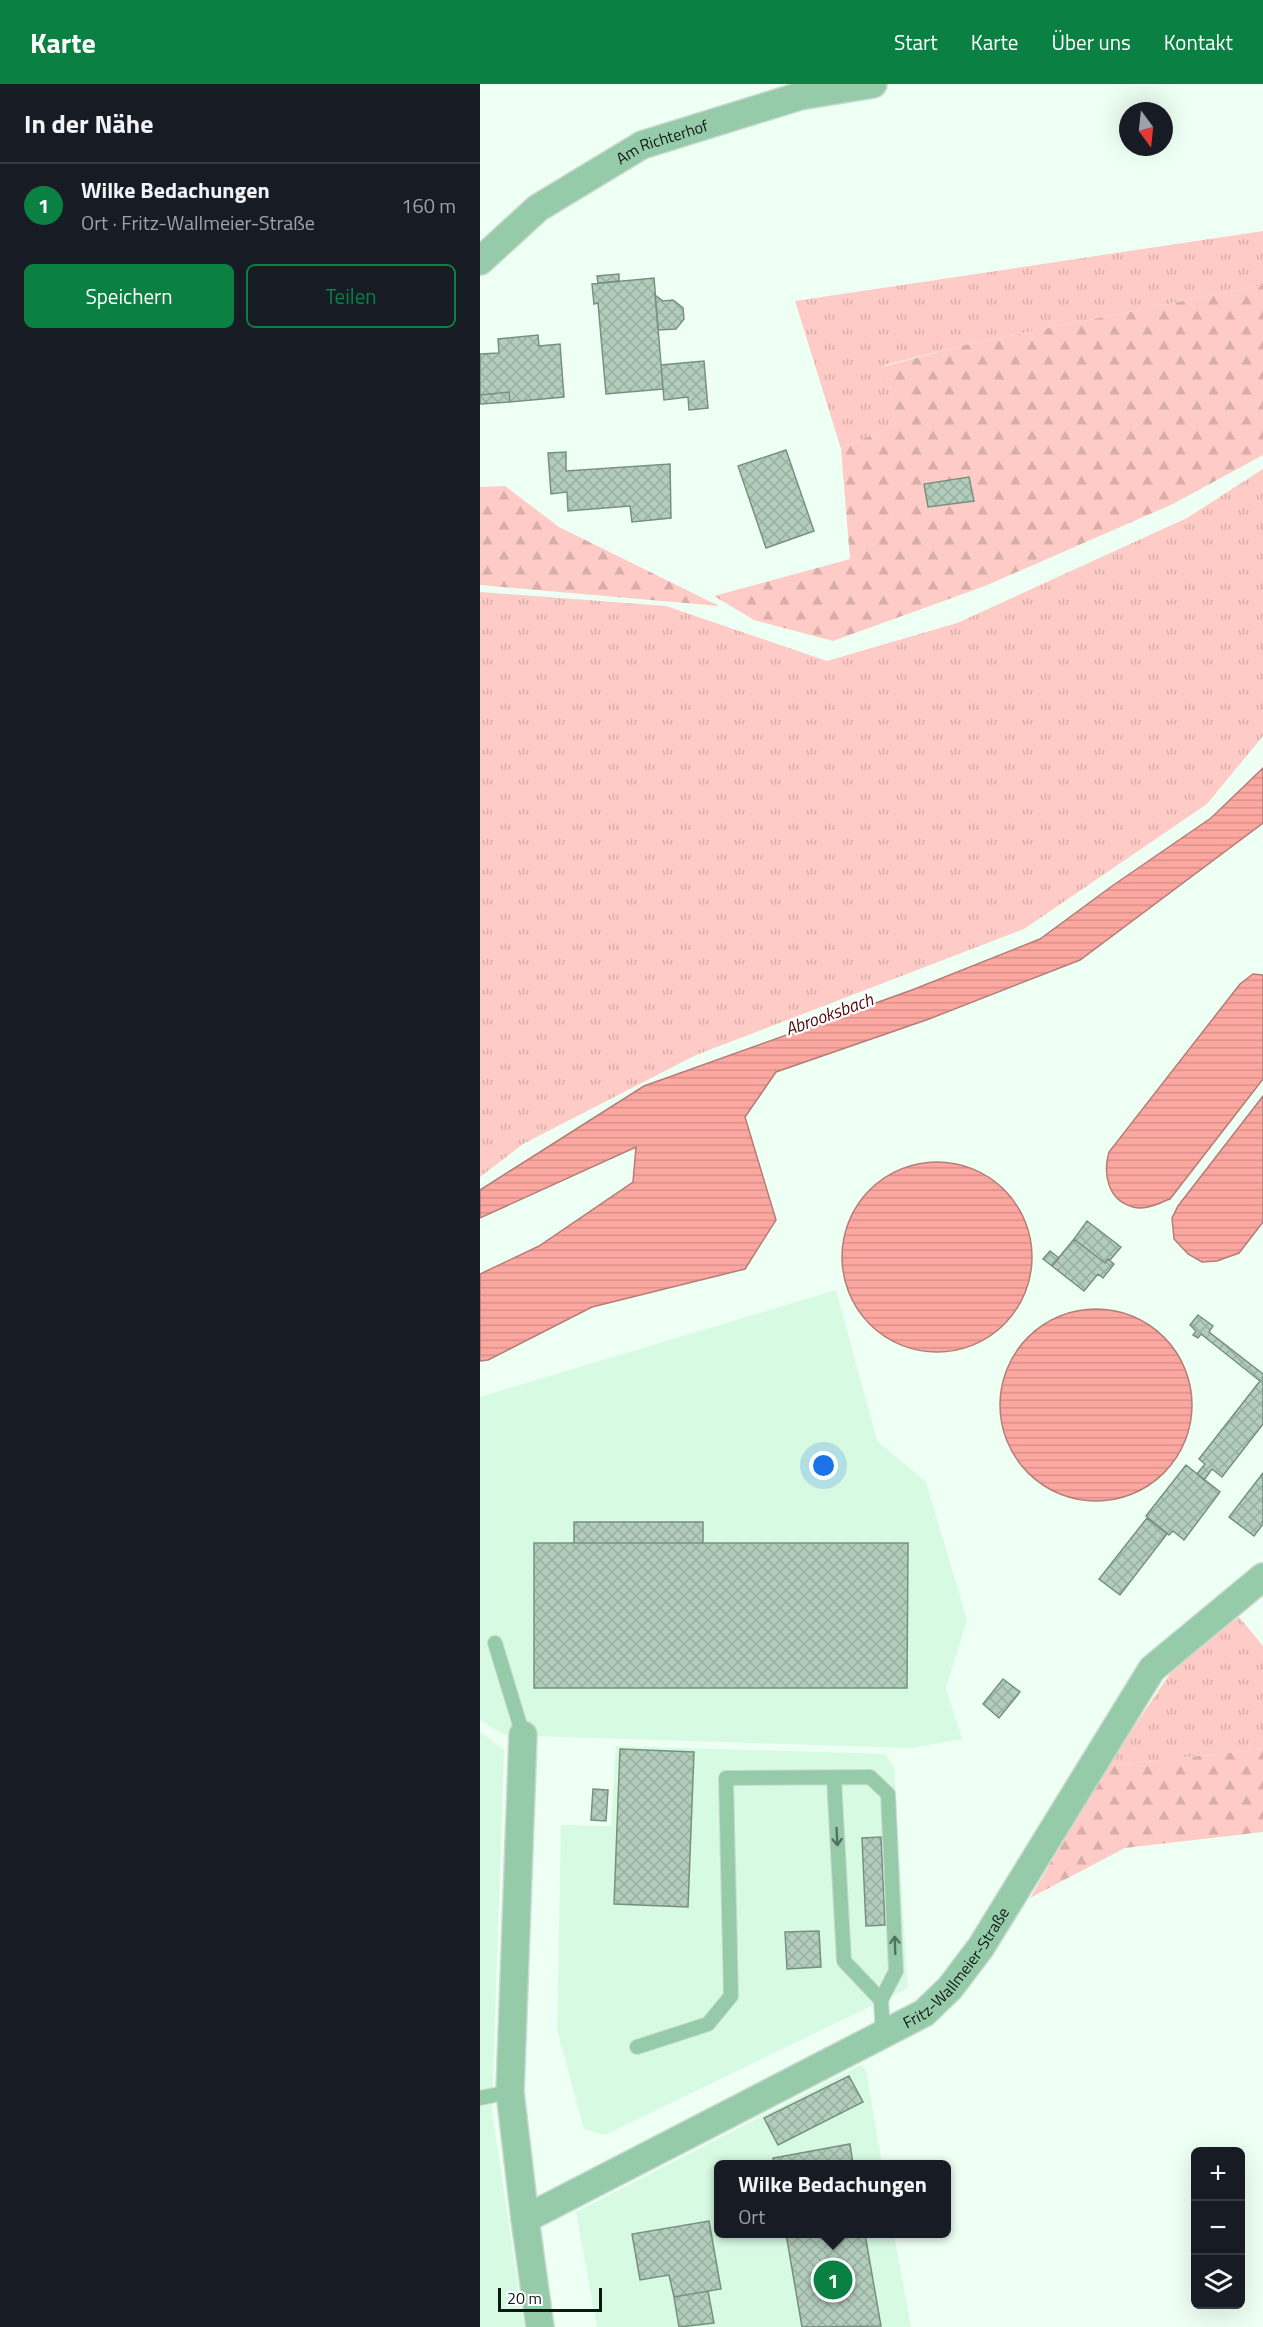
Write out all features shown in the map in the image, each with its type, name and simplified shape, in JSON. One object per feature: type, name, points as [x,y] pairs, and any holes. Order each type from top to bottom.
[{"type":"street","name":"Am Richterhof","points":[[480,261],[538,208],[642,145],[800,96],[873,84]]},
{"type":"street","name":"Fritz-Wallmeier-Straße","points":[[525,2219],[924,2013],[950,1988],[981,1947],[1152,1669],[1263,1577]]},
{"type":"street","points":[[523,1735],[510,2092],[540,2327]]},
{"type":"lane","points":[[495,1643],[523,1735]]},
{"type":"lane","points":[[638,2047],[708,2024],[731,1995],[726,1778],[870,1777],[888,1794],[896,1971],[881,2000],[883,2034]]},
{"type":"lane","points":[[834,1779],[844,1961],[881,2000]]},
{"type":"lane","points":[[480,2098],[510,2092]]},
{"type":"shaded area","points":[[1263,768],[1263,823],[1080,960],[929,1019],[776,1072],[745,1117],[776,1220],[745,1269],[592,1307],[488,1360],[480,1361],[480,1274],[539,1246],[633,1182],[636,1147],[480,1218],[480,1190],[644,1086],[912,990],[1040,939],[1211,818]]},
{"type":"shaded area","points":[[1253,974],[1263,975],[1263,1079],[1170,1199],[1142,1208],[1124,1203],[1112,1192],[1109,1185],[1107,1160],[1109,1152],[1240,984]]},
{"type":"shaded area","points":[[1263,1096],[1263,1222],[1239,1253],[1217,1261],[1202,1262],[1188,1254],[1174,1239],[1172,1218],[1178,1206]]},
{"type":"shaded area","points":[[928,1162],[946,1162],[982,1173],[997,1183],[1011,1197],[1028,1229],[1032,1257],[1028,1285],[1021,1302],[1011,1317],[997,1331],[965,1348],[946,1352],[928,1352],[892,1341],[877,1331],[863,1317],[846,1285],[842,1266],[842,1248],[853,1212],[863,1197],[877,1183],[909,1166]]},
{"type":"shaded area","points":[[836,1290],[877,1441],[926,1482],[967,1620],[946,1688],[962,1739],[912,1748],[504,1735],[480,1720],[480,1397]]},
{"type":"shaded area","points":[[1096,1309],[1115,1311],[1133,1317],[1164,1337],[1184,1368],[1190,1386],[1192,1405],[1190,1424],[1184,1442],[1164,1473],[1133,1493],[1115,1499],[1096,1501],[1077,1499],[1059,1493],[1028,1473],[1008,1442],[1002,1424],[1000,1405],[1002,1386],[1008,1368],[1028,1337],[1059,1317],[1077,1311]]},
{"type":"shaded area","points":[[480,1732],[504,1750],[492,2111],[524,2327],[480,2327]]},
{"type":"shaded area","points":[[616,1746],[885,1754],[894,1768],[908,1988],[605,2135],[584,2129],[557,2030],[561,1825],[611,1826]]},
{"type":"shaded area","points":[[861,2065],[866,2070],[881,2160],[714,2160],[714,2238],[895,2238],[911,2327],[597,2327],[576,2212]]},
{"type":"green space","points":[[1263,231],[1263,285],[969,344],[885,365],[896,424],[841,449],[795,301]]},
{"type":"green space","points":[[1263,285],[1263,455],[1173,504],[985,586],[833,641],[754,620],[714,596],[850,559],[841,449],[896,424],[885,366],[969,344]]},
{"type":"green space","points":[[1263,469],[1263,736],[1207,804],[1024,929],[696,1055],[523,1144],[480,1177],[480,592],[666,606],[827,661],[957,623],[1187,518]]},
{"type":"green space","points":[[505,486],[559,527],[719,606],[480,585],[480,487]]},
{"type":"green space","points":[[1239,1617],[1263,1646],[1263,1749],[1107,1766],[1176,1665]]},
{"type":"green space","points":[[1263,1749],[1263,1832],[1125,1848],[1030,1898],[1107,1766]]},
{"type":"building","points":[[619,274],[619,281],[598,283],[597,276]]},
{"type":"building","points":[[654,278],[663,389],[606,394],[598,303],[594,304],[592,284]]},
{"type":"building","points":[[655,295],[663,301],[673,300],[683,308],[684,319],[676,329],[658,330]]},
{"type":"building","points":[[538,335],[539,346],[560,344],[564,397],[510,402],[509,392],[480,395],[480,354],[499,353],[498,339]]},
{"type":"building","points":[[704,361],[708,408],[689,410],[688,397],[664,400],[661,365]]},
{"type":"building","points":[[509,392],[510,402],[480,404],[480,395]]},
{"type":"building","points":[[786,450],[814,531],[766,548],[738,466]]},
{"type":"building","points":[[566,452],[566,471],[670,464],[671,518],[632,522],[630,506],[568,511],[567,492],[551,494],[548,453]]},
{"type":"building","points":[[969,477],[974,501],[928,507],[924,484]]},
{"type":"building","points":[[1087,1221],[1121,1247],[1105,1263],[1074,1239]]},
{"type":"building","points":[[1074,1239],[1105,1263],[1108,1259],[1114,1264],[1103,1278],[1098,1274],[1084,1291],[1052,1266]]},
{"type":"building","points":[[1050,1251],[1059,1258],[1052,1266],[1043,1259]]},
{"type":"building","points":[[1198,1315],[1213,1326],[1209,1332],[1263,1374],[1263,1424],[1222,1477],[1212,1469],[1204,1480],[1197,1474],[1205,1464],[1199,1459],[1260,1381],[1201,1334],[1198,1338],[1193,1335],[1196,1331],[1190,1325]]},
{"type":"building","points":[[1186,1465],[1220,1492],[1184,1540],[1173,1531],[1169,1535],[1146,1516]]},
{"type":"building","points":[[1263,1473],[1263,1524],[1254,1536],[1229,1517]]},
{"type":"building","points":[[1147,1518],[1167,1534],[1120,1595],[1099,1579]]},
{"type":"building","points":[[574,1522],[703,1522],[703,1543],[574,1543]]},
{"type":"building","points":[[534,1543],[908,1543],[907,1688],[534,1688]]},
{"type":"building","points":[[1003,1679],[1020,1692],[999,1718],[983,1704]]},
{"type":"building","points":[[620,1749],[694,1752],[688,1907],[614,1904]]},
{"type":"building","points":[[593,1789],[608,1790],[606,1821],[591,1820]]},
{"type":"building","points":[[881,1837],[885,1925],[866,1926],[862,1838]]},
{"type":"building","points":[[819,1931],[821,1967],[787,1969],[785,1932]]},
{"type":"building","points":[[849,2076],[863,2102],[778,2145],[764,2118]]},
{"type":"building","points":[[850,2144],[852,2160],[773,2160],[773,2158]]},
{"type":"building","points":[[709,2221],[721,2289],[674,2297],[669,2275],[640,2280],[632,2234]]},
{"type":"building","points":[[787,2238],[866,2238],[881,2326],[802,2327]]},
{"type":"building","points":[[708,2291],[714,2323],[679,2327],[674,2297]]},
{"type":"place","name":"Wilke Bedachungen","points":[[833,2280]]},
{"type":"water label","name":"Abrooksbach","points":[[829,1014]]}]
